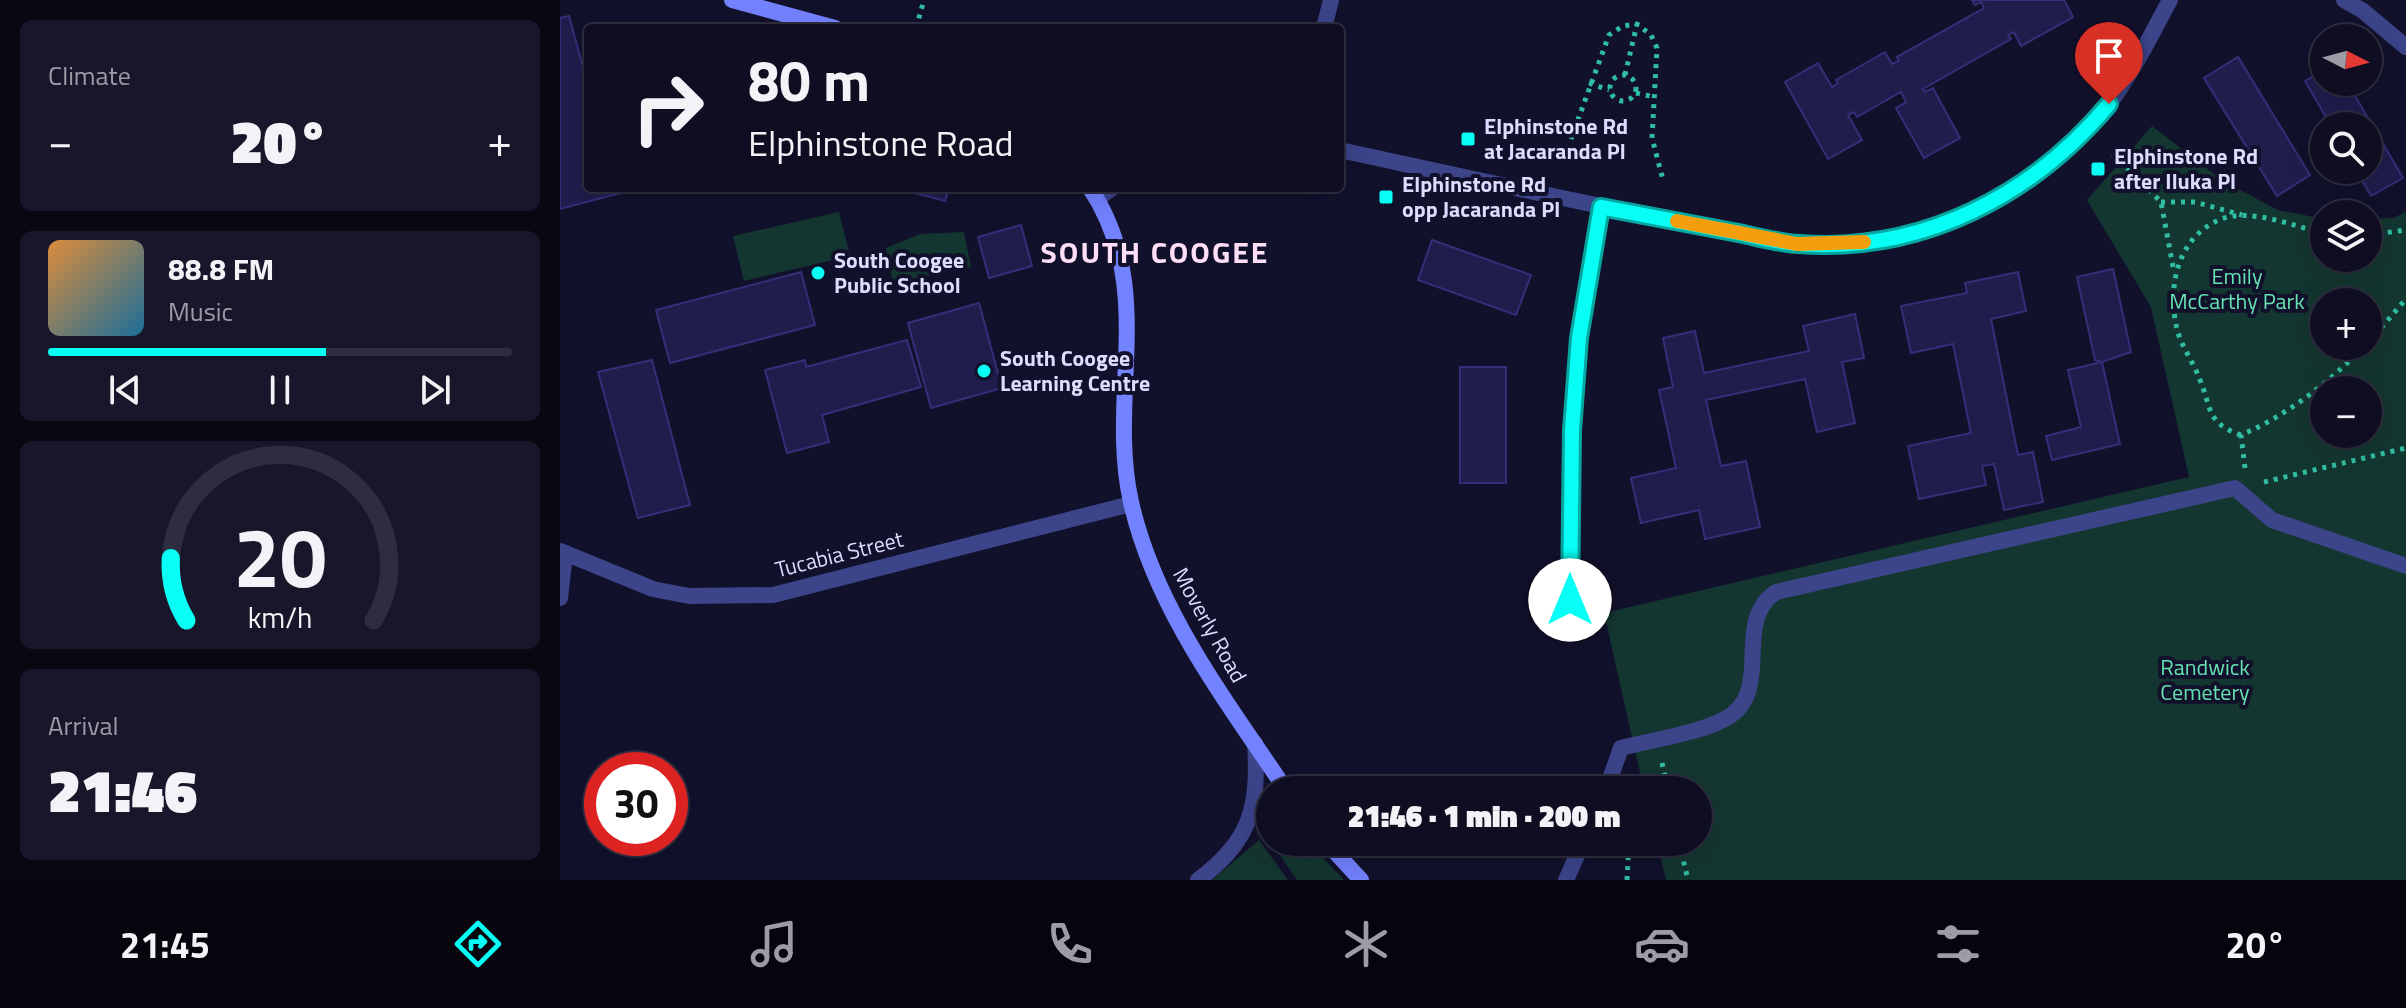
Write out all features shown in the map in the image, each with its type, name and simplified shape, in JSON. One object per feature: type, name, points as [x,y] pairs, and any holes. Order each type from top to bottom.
[{"type":"street","points":[[732,0],[820,24]]},
{"type":"street","points":[[1325,24],[1331,0]]},
{"type":"street","points":[[1344,151],[1601,207],[1797,244],[1883,240],[1968,216],[2041,172],[2088,129],[2134,65],[2170,0]]},
{"type":"street","points":[[2344,0],[2363,11],[2406,47]]},
{"type":"street","name":"Moverly Road","points":[[1094,194],[1126,278],[1129,317],[1124,412],[1131,504],[1164,594],[1205,667],[1277,776]]},
{"type":"street","points":[[1570,600],[1572,430],[1579,338],[1601,207]]},
{"type":"street","points":[[1611,776],[1621,748],[1723,720],[1740,707],[1751,688],[1758,611],[1776,592],[2241,487],[2272,520],[2406,566]]},
{"type":"street","name":"Tucabia Street","points":[[562,552],[653,589],[689,596],[773,595],[1131,504]]},
{"type":"street","points":[[560,598],[562,552]]},
{"type":"street","points":[[1198,880],[1224,861],[1251,819],[1257,786],[1255,743]]},
{"type":"street","points":[[1339,856],[1361,880]]},
{"type":"street","points":[[1566,880],[1577,856]]},
{"type":"path","points":[[917,24],[924,0]]},
{"type":"path","points":[[1625,75],[1637,24]]},
{"type":"path","points":[[1564,158],[1609,35],[1623,26],[1637,24],[1651,35],[1657,48],[1652,138],[1663,180]]},
{"type":"path","points":[[1609,90],[1613,79],[1625,75]]},
{"type":"path","points":[[1589,83],[1609,90],[1621,102],[1629,100],[1635,93],[1635,83],[1625,75]]},
{"type":"path","points":[[1635,93],[1654,97]]},
{"type":"path","points":[[2113,154],[2161,202],[2165,237],[2174,272],[2177,331],[2202,383],[2208,410],[2223,429],[2241,435],[2263,425],[2324,384],[2349,360]]},
{"type":"path","points":[[2161,202],[2195,202],[2310,231]]},
{"type":"path","points":[[2174,272],[2184,250],[2201,231],[2222,219],[2245,217]]},
{"type":"path","points":[[2382,233],[2406,230]]},
{"type":"path","points":[[2382,326],[2406,299]]},
{"type":"path","points":[[2241,435],[2241,487],[2406,448]]},
{"type":"path","points":[[1627,880],[1628,856]]},
{"type":"path","points":[[1682,856],[1688,880]]},
{"type":"green space","name":"Randwick Cemetery","points":[[2152,126],[2223,181],[2278,210],[2310,216],[2310,272],[2382,272],[2382,218],[2393,218],[2406,212],[2406,880],[1666,880],[1660,856],[1712,856],[1712,776],[1641,776],[1604,613],[2189,477],[2151,307],[2087,200]]},
{"type":"green space","points":[[839,212],[850,256],[744,281],[733,236]]},
{"type":"green space","points":[[964,232],[971,267],[893,283],[886,248],[920,234]]},
{"type":"green space","points":[[1256,843],[1256,856],[1271,856],[1288,880],[1212,880]]},
{"type":"green space","points":[[1281,856],[1321,856],[1344,880],[1297,880]]},
{"type":"building","points":[[1972,0],[2064,0],[2073,17],[2021,46],[2014,32],[2008,35],[2011,39],[1923,89],[1925,92],[1933,88],[1960,138],[1924,158],[1896,108],[1906,102],[1901,92],[1857,117],[1854,112],[1848,115],[1862,140],[1828,159],[1785,82],[1818,63],[1832,87],[1838,83],[1836,80],[1885,52],[1892,64],[1899,61],[1897,57],[1984,8],[1981,2],[1975,5]]},
{"type":"building","points":[[569,16],[584,71],[584,192],[624,192],[560,209],[560,18]]},
{"type":"building","points":[[2238,57],[2310,175],[2277,196],[2204,78]]},
{"type":"building","points":[[2314,96],[2355,96],[2364,112],[2323,112]]},
{"type":"building","points":[[2382,142],[2403,178],[2371,196],[2364,184],[2382,184]]},
{"type":"building","points":[[912,192],[948,192],[945,201]]},
{"type":"building","points":[[1021,225],[1032,266],[989,278],[978,237]]},
{"type":"building","points":[[1432,240],[1531,275],[1516,315],[1418,280]]},
{"type":"building","points":[[2113,269],[2131,352],[2102,362],[2095,360],[2077,277]]},
{"type":"building","points":[[801,272],[815,325],[670,363],[656,310]]},
{"type":"building","points":[[2018,272],[2026,311],[1991,319],[2018,455],[2033,452],[2043,502],[2004,510],[1994,464],[1982,466],[1986,485],[1919,499],[1908,446],[1971,433],[1953,344],[1911,353],[1901,306],[1967,293],[1965,283]]},
{"type":"building","points":[[979,303],[1002,388],[931,408],[908,323]]},
{"type":"building","points":[[1855,314],[1864,358],[1842,362],[1855,423],[1817,432],[1805,379],[1706,400],[1721,466],[1746,461],[1760,527],[1705,539],[1699,510],[1641,523],[1631,478],[1676,468],[1659,390],[1673,387],[1663,338],[1695,331],[1704,373],[1809,351],[1803,326]]},
{"type":"building","points":[[907,340],[921,387],[822,415],[829,442],[787,453],[765,370],[805,360],[806,367]]},
{"type":"building","points":[[652,360],[690,505],[638,518],[598,372]]},
{"type":"building","points":[[2102,362],[2120,444],[2052,460],[2046,436],[2081,427],[2068,370]]},
{"type":"building","points":[[1460,367],[1506,367],[1506,483],[1460,483]]},
{"type":"slow traffic","points":[[1677,221],[1797,244],[1864,242]]},
{"type":"place","name":"Elphinstone Rd at Jacaranda Pl","points":[[1468,139]]},
{"type":"place","name":"Elphinstone Rd after Iluka Pl","points":[[2098,169]]},
{"type":"place","name":"Elphinstone Rd opp Jacaranda Pl","points":[[1386,197]]},
{"type":"place","name":"South Coogee Public School","points":[[818,273]]},
{"type":"place","name":"South Coogee Learning Centre","points":[[984,371]]},
{"type":"district","name":"SOUTH COOGEE","points":[[1155,253]]},
{"type":"route","points":[[1570,600],[1572,430],[1579,338],[1601,207],[1797,244],[1839,245],[1883,240],[1925,231],[1968,216],[2005,195],[2041,172],[2073,145],[2109,104]]},
{"type":"park label","name":"Emily McCarthy Park","points":[[2237,288]]}]
